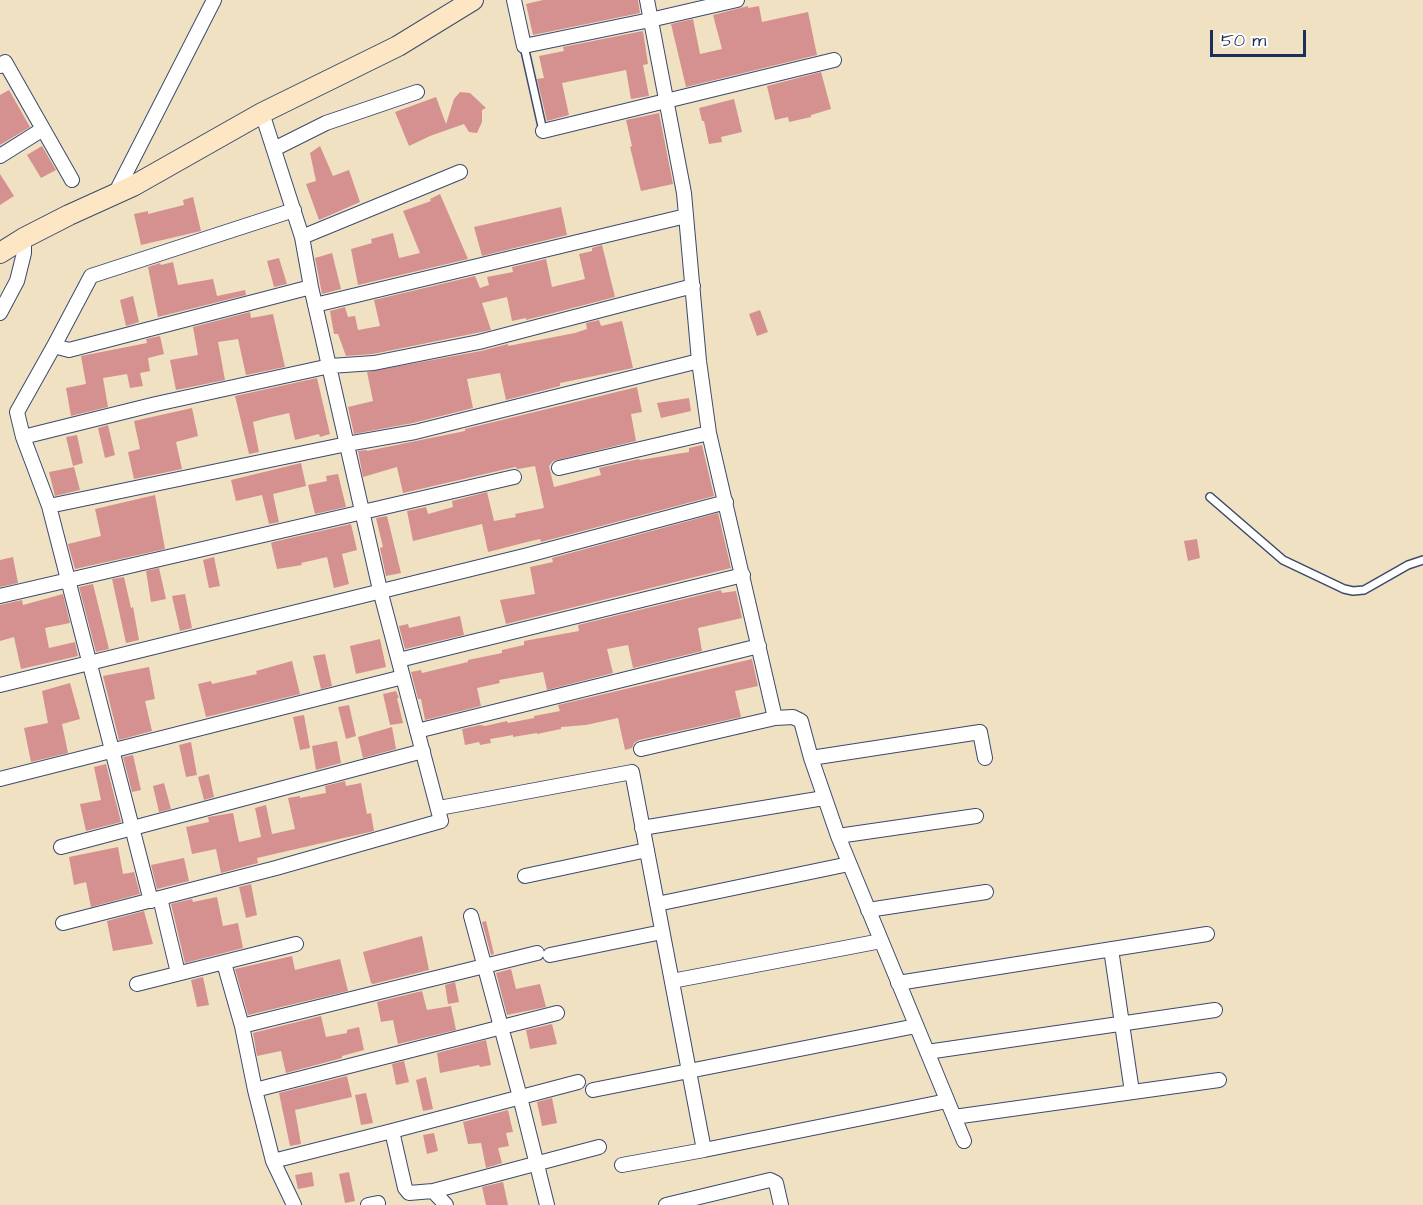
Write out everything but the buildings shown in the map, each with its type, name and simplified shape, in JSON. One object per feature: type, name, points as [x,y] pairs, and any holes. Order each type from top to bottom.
[{"type":"street","points":[[108,199],[214,0]]},
{"type":"street","points":[[0,253],[24,237],[108,199],[262,113],[398,46],[473,0]]},
{"type":"street","points":[[514,0],[524,46],[736,0]]},
{"type":"street","points":[[646,0],[684,193],[699,361],[709,434],[776,718]]},
{"type":"street","points":[[543,131],[834,60]]},
{"type":"street","points":[[0,66],[6,62],[72,180]]},
{"type":"street","points":[[274,149],[326,123],[417,92]]},
{"type":"street","points":[[63,924],[276,868],[441,821],[361,511],[302,237],[262,113]]},
{"type":"street","points":[[0,156],[43,129]]},
{"type":"street","points":[[302,237],[460,172]]},
{"type":"street","points":[[178,974],[133,828],[49,506],[16,412],[91,276],[294,210]]},
{"type":"street","points":[[315,305],[686,216]]},
{"type":"street","points":[[0,313],[17,281],[24,253],[24,237]]},
{"type":"street","points":[[23,437],[156,404],[330,366],[374,363],[479,342],[693,286]]},
{"type":"street","points":[[54,346],[69,350],[311,287]]},
{"type":"street","points":[[49,506],[346,444],[415,432],[699,361]]},
{"type":"street","points":[[559,468],[709,434]]},
{"type":"street","points":[[0,596],[514,477]]},
{"type":"street","points":[[0,685],[528,555],[726,502]]},
{"type":"street","points":[[399,660],[742,575]]},
{"type":"street","points":[[417,731],[759,646]]},
{"type":"street","points":[[0,780],[403,678]]},
{"type":"street","points":[[641,749],[776,718],[793,717],[801,721],[811,758],[838,836],[964,1141]]},
{"type":"street","points":[[811,758],[980,732],[985,758]]},
{"type":"street","points":[[61,847],[423,752]]},
{"type":"street","points":[[439,808],[632,772],[704,1150]]},
{"type":"street","points":[[642,828],[824,798]]},
{"type":"street","points":[[838,836],[976,816]]},
{"type":"street","points":[[525,876],[647,850]]},
{"type":"street","points":[[657,904],[849,864]]},
{"type":"street","points":[[868,910],[986,892]]},
{"type":"street","points":[[471,915],[547,1205]]},
{"type":"street","points":[[242,1026],[484,965],[662,932]]},
{"type":"street","points":[[898,983],[1207,934]]},
{"type":"street","points":[[672,981],[881,941]]},
{"type":"street","points":[[137,984],[296,944]]},
{"type":"street","points":[[1111,949],[1132,1092]]},
{"type":"street","points":[[224,963],[242,1026],[273,1161],[294,1205]]},
{"type":"street","points":[[927,1052],[1215,1010]]},
{"type":"street","points":[[255,1090],[558,1013]]},
{"type":"street","points":[[593,1090],[916,1026]]},
{"type":"street","points":[[954,1117],[1219,1080]]},
{"type":"street","points":[[273,1161],[578,1082]]},
{"type":"street","points":[[622,1165],[947,1101]]},
{"type":"street","points":[[392,1131],[405,1188],[409,1193],[433,1191],[599,1147]]},
{"type":"street","points":[[666,1205],[770,1180],[776,1183],[781,1205]]},
{"type":"street","points":[[433,1191],[446,1205]]},
{"type":"lane","points":[[524,46],[543,131]]},
{"type":"lane","points":[[1210,497],[1283,560],[1344,589],[1364,590],[1408,565],[1423,560]]}]
